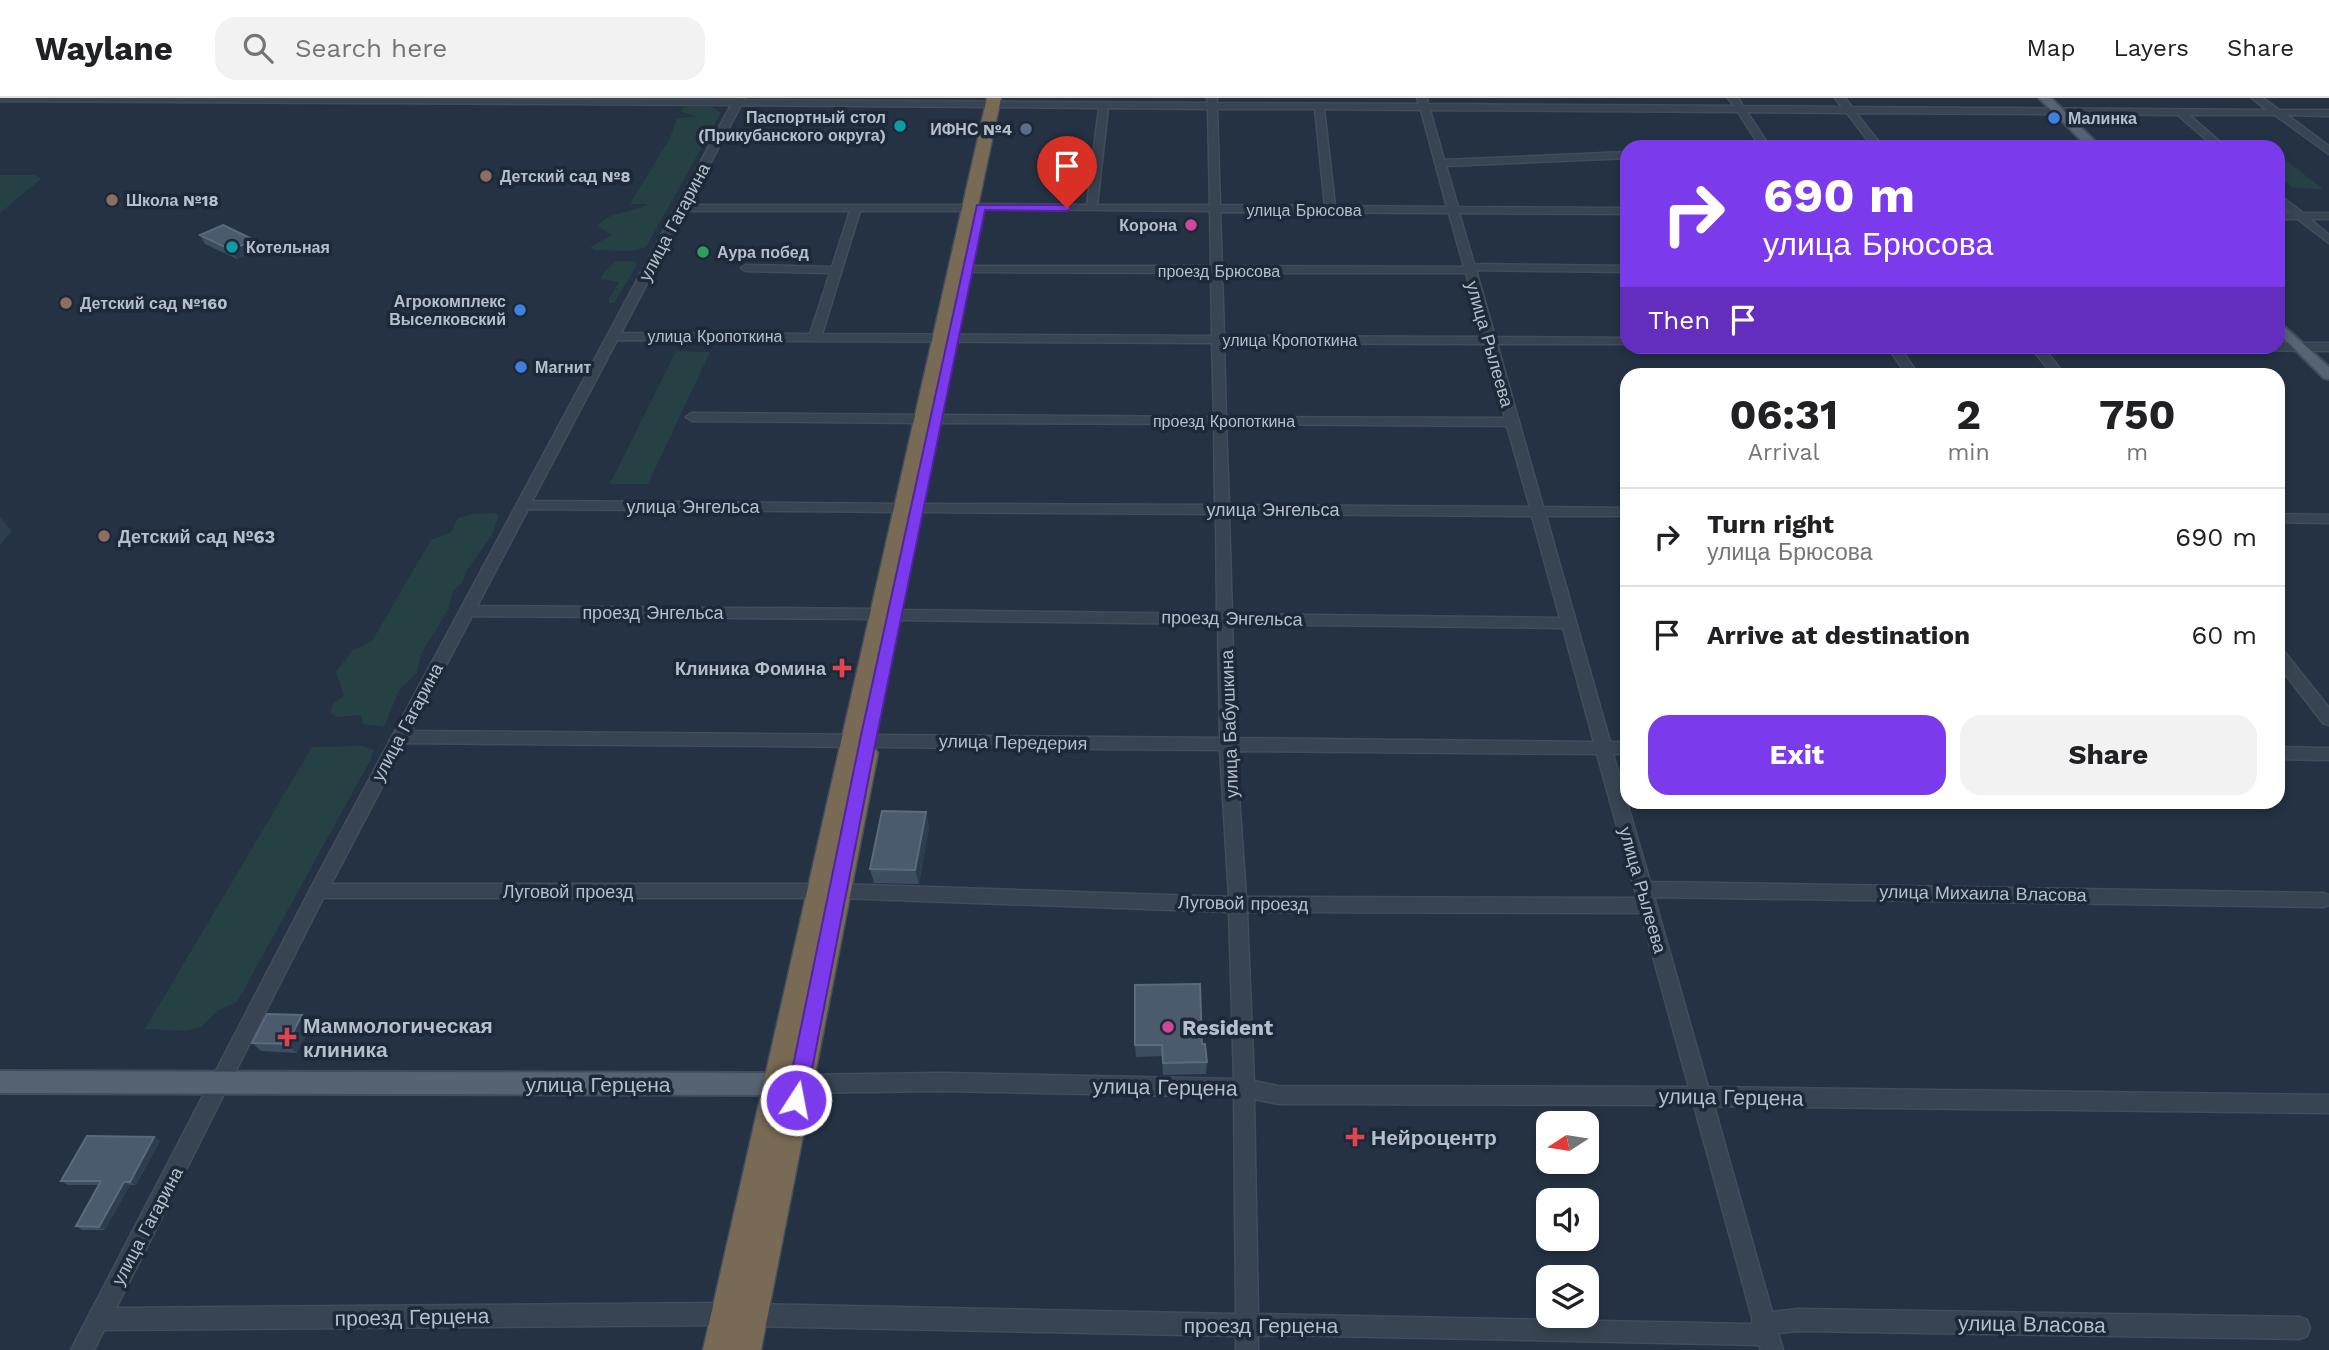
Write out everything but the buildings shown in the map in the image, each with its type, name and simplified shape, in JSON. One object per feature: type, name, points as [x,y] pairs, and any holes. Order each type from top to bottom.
[{"type":"highway","points":[[719,1350],[740,1314],[828,891],[999,102]]},
{"type":"highway","points":[[949,338],[968,269],[975,208]]},
{"type":"highway","points":[[740,1314],[745,1350]]},
{"type":"main road","points":[[2045,98],[2088,140]]},
{"type":"main road","points":[[2285,332],[2329,375]]},
{"type":"main road","name":"улица Герцена","points":[[0,1082],[788,1084]]},
{"type":"street","points":[[0,98],[999,102],[1104,105],[1212,102],[1319,106],[1423,102],[1742,111],[2329,113]]},
{"type":"street","points":[[1733,98],[1761,140]]},
{"type":"street","points":[[1839,98],[1873,140]]},
{"type":"street","points":[[2257,98],[2329,151]]},
{"type":"street","name":"улица Гагарина","points":[[82,1350],[318,891],[738,101]]},
{"type":"street","name":"улица Бабушкина","points":[[1212,102],[1227,745],[1238,904],[1244,1088],[1248,1350]]},
{"type":"street","name":"улица Рылеева","points":[[1423,102],[1620,809]]},
{"type":"street","points":[[1092,208],[1104,105]]},
{"type":"street","points":[[1319,106],[1330,209]]},
{"type":"street","points":[[2179,111],[2213,140]]},
{"type":"street","points":[[1440,163],[1620,155]]},
{"type":"street","points":[[2285,203],[2329,240]]},
{"type":"street","name":"улица Брюсова","points":[[681,208],[1620,211]]},
{"type":"street","points":[[815,337],[856,208]]},
{"type":"street","points":[[2285,216],[2329,216]]},
{"type":"street","name":"улица Рылеева","points":[[1469,267],[1620,269]]},
{"type":"street","name":"проезд Брюсова","points":[[968,269],[1216,272],[1467,270],[1469,267]]},
{"type":"street","points":[[746,268],[835,270]]},
{"type":"street","name":"улица Кропоткина","points":[[613,336],[1620,341]]},
{"type":"street","points":[[2285,347],[2329,347]]},
{"type":"street","points":[[2042,354],[2053,368]]},
{"type":"street","name":"проезд Кропоткина","points":[[692,417],[1512,422]]},
{"type":"street","name":"улица Энгельса","points":[[523,505],[1620,512]]},
{"type":"street","points":[[2285,518],[2329,519]]},
{"type":"street","name":"проезд Энгельса","points":[[466,611],[1568,623]]},
{"type":"street","points":[[2285,663],[2329,719]]},
{"type":"street","name":"улица Передерия","points":[[399,737],[1620,748]]},
{"type":"street","points":[[2285,753],[2329,754]]},
{"type":"street","name":"улица Рылеева","points":[[1620,809],[1772,1350]]},
{"type":"street","name":"Луговой проезд","points":[[318,891],[828,891],[1238,904],[1645,898]]},
{"type":"street","name":"улица Михаила Власова","points":[[1645,898],[2323,900]]},
{"type":"street","name":"улица Герцена","points":[[788,1084],[942,1082],[1244,1088],[1278,1096],[1701,1096],[2329,1104]]},
{"type":"street","name":"проезд Герцена","points":[[98,1320],[740,1314],[1205,1326],[1247,1324],[1757,1335],[1764,1324]]},
{"type":"street","name":"улица Власова","points":[[1764,1324],[1798,1320],[2299,1328]]},
{"type":"green space","points":[[685,106],[712,107],[721,113],[646,247],[631,251],[595,250],[590,247],[612,235],[598,227],[602,222],[614,215],[648,204],[630,204],[670,138],[677,118],[699,117],[681,112]]},
{"type":"green space","points":[[2285,159],[2323,189],[2293,188],[2285,181]]},
{"type":"green space","points":[[0,175],[35,175],[41,179],[0,213]]},
{"type":"green space","points":[[616,261],[635,261],[637,265],[614,303],[609,303],[609,298],[619,282],[601,279],[604,272]]},
{"type":"green space","points":[[676,351],[710,352],[648,484],[610,484]]},
{"type":"green space","points":[[495,513],[499,515],[492,535],[467,570],[462,583],[452,592],[449,608],[421,654],[417,673],[399,690],[384,727],[363,724],[361,715],[337,717],[330,713],[333,704],[344,695],[336,672],[352,651],[372,641],[431,540],[451,532],[458,518]]},
{"type":"green space","points":[[362,746],[374,750],[370,761],[237,1002],[217,1011],[201,1027],[186,1031],[145,1029],[312,747]]},
{"type":"place","name":"Малинка","points":[[2054,118]]},
{"type":"place","name":"Паспортный стол (Прикубанского округа)","points":[[900,126]]},
{"type":"place","name":"ИФНС №4","points":[[1026,129]]},
{"type":"place","name":"Детский сад №8","points":[[486,176]]},
{"type":"place","name":"Школа №18","points":[[112,200]]},
{"type":"place","name":"Корона","points":[[1191,225]]},
{"type":"place","name":"Котельная","points":[[232,247]]},
{"type":"place","name":"Аура побед","points":[[703,252]]},
{"type":"place","name":"Детский сад №160","points":[[66,303]]},
{"type":"place","name":"Агрокомплекс Выселковский","points":[[520,310]]},
{"type":"place","name":"Магнит","points":[[521,367]]},
{"type":"place","name":"Детский сад №63","points":[[104,536]]},
{"type":"place","name":"Клиника Фомина","points":[[842,668]]},
{"type":"place","name":"Resident","points":[[1168,1027]]},
{"type":"place","name":"Маммологическая клиника","points":[[287,1037]]},
{"type":"place","name":"Нейроцентр","points":[[1355,1137]]},
{"type":"route","points":[[796,1100],[868,740],[981,207],[1067,208]]}]
